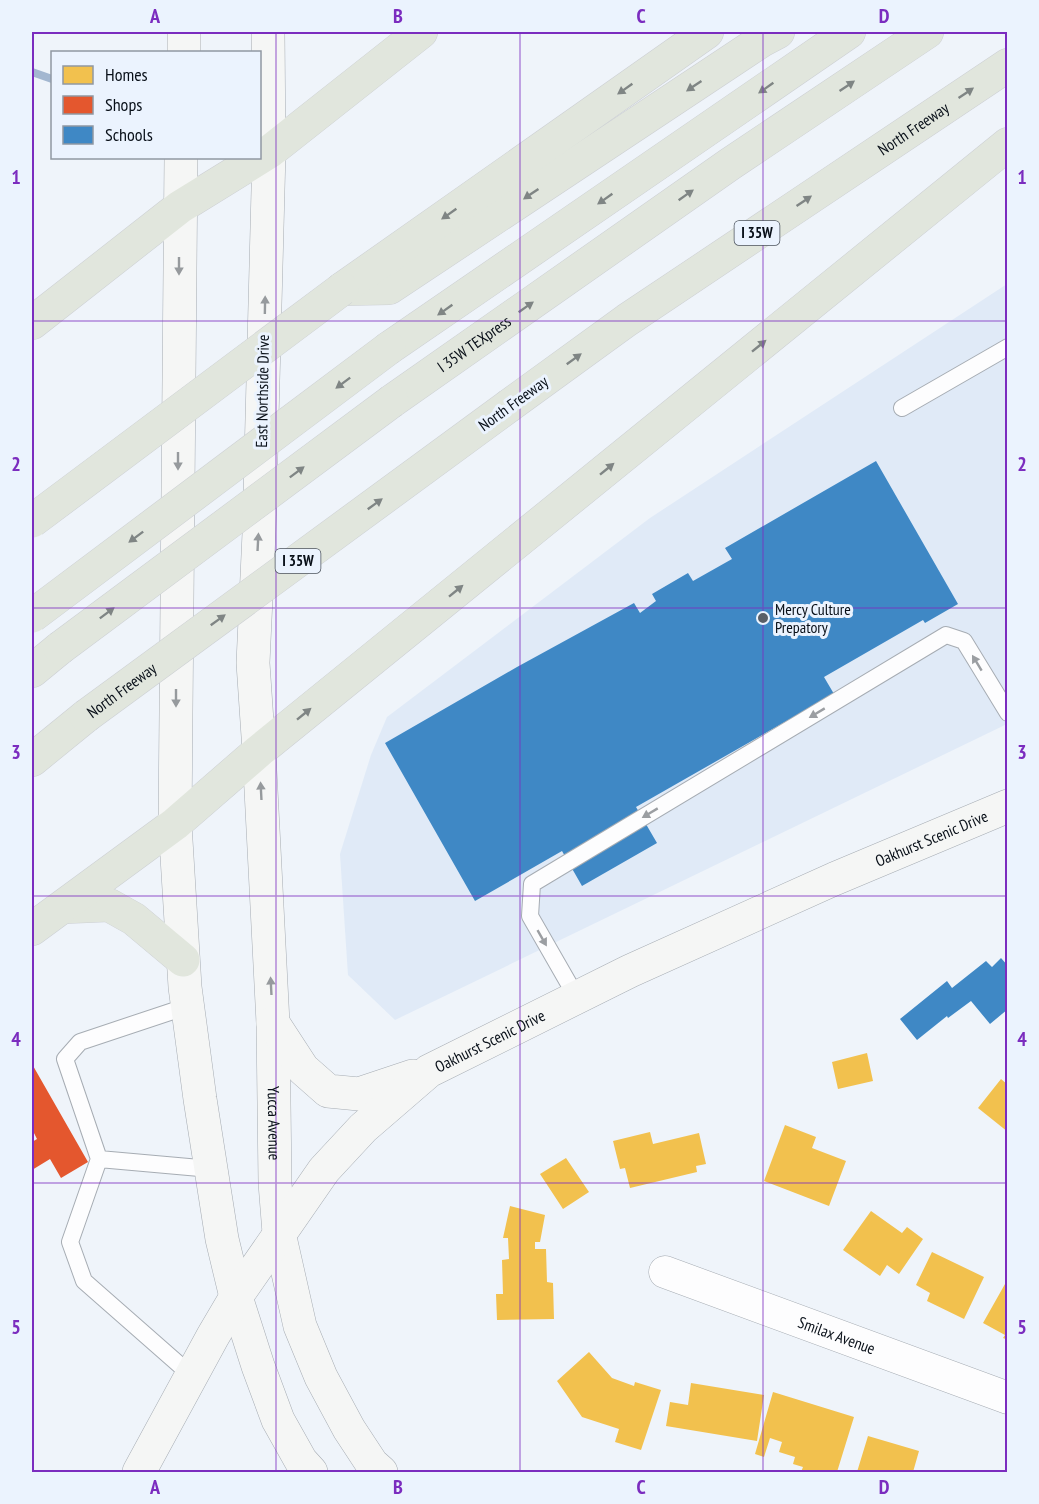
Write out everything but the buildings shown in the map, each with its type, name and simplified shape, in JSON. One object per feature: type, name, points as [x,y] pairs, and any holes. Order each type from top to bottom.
[{"type":"highway","points":[[261,156],[421,32]]},
{"type":"highway","points":[[387,273],[707,32]]},
{"type":"highway","points":[[32,521],[342,289],[387,273],[778,32]]},
{"type":"highway","points":[[32,616],[390,348],[849,32]]},
{"type":"highway","name":"I 35W TEXpress","points":[[32,671],[392,401],[730,164],[927,32]]},
{"type":"highway","name":"North Freeway","points":[[32,760],[86,716],[627,320],[1008,65]]},
{"type":"highway","points":[[32,929],[175,824],[259,751],[1008,144]]},
{"type":"highway","points":[[32,323],[180,207],[257,159]]},
{"type":"highway","points":[[63,907],[109,905],[134,919],[183,960]]},
{"type":"street","points":[[184,32],[184,51]]},
{"type":"street","name":"East Northside Drive","points":[[259,751],[253,663],[259,533],[268,152],[268,32]]},
{"type":"street","points":[[181,159],[175,824],[183,960],[200,1099],[222,1239],[236,1297],[278,1420],[301,1461],[311,1473]]},
{"type":"street","name":"Yucca Avenue","points":[[259,751],[273,1023],[274,1183],[279,1233],[300,1326],[321,1377],[349,1429],[372,1464],[381,1473]]},
{"type":"street","name":"Oakhurst Scenic Drive","points":[[139,1473],[236,1297],[324,1170],[363,1128],[429,1071],[630,971],[834,879],[1008,806]]},
{"type":"street","points":[[273,1023],[303,1069],[328,1091],[359,1094],[429,1071]]},
{"type":"street","name":"Smilax Avenue","points":[[665,1272],[1008,1398]]},
{"type":"lane","points":[[902,408],[1008,346]]},
{"type":"lane","points":[[577,998],[530,916],[532,884],[946,635],[964,641],[1008,713]]},
{"type":"lane","points":[[188,1006],[80,1042],[65,1059],[99,1159],[70,1242],[84,1281],[192,1375]]},
{"type":"lane","points":[[99,1159],[211,1169]]},
{"type":"shaded area","name":"Mercy Culture Prepatory","points":[[1007,284],[1007,724],[395,1020],[348,975],[340,854],[371,755],[387,717],[650,518]]},
{"type":"waterway","points":[[32,72],[51,79]]},
{"type":"place","name":"Mercy Culture Prepatory","points":[[763,618]]}]
